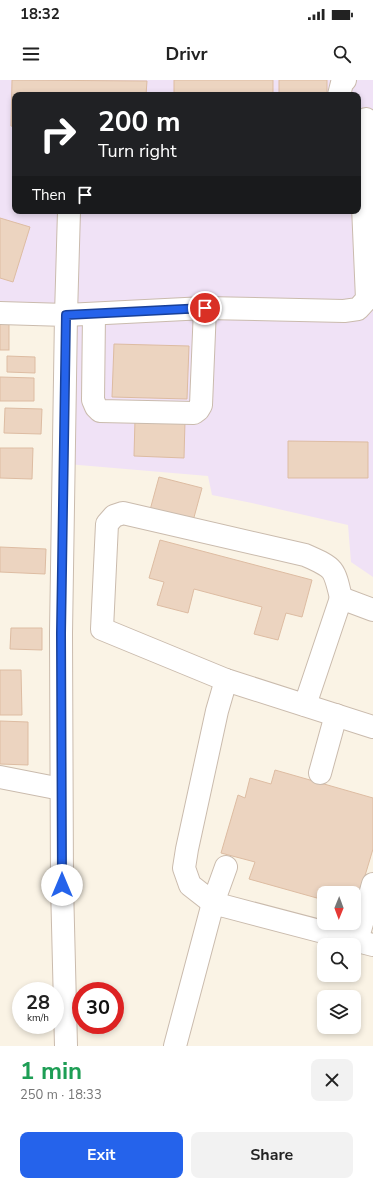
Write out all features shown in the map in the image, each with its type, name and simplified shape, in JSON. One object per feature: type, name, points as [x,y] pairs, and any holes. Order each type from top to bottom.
[{"type":"street","points":[[340,92],[342,83],[345,80]]},
{"type":"street","points":[[0,313],[66,315],[205,308],[344,311],[358,309],[367,299],[364,182],[366,118]]},
{"type":"street","points":[[66,1046],[62,885],[61,633],[69,214]]},
{"type":"street","points":[[94,314],[93,400],[96,407],[100,410],[194,413],[201,405],[205,308]]},
{"type":"street","points":[[304,705],[341,598],[336,576],[328,565],[305,555],[123,513],[114,516],[107,524],[102,629],[226,680],[304,705],[336,715],[373,727]]},
{"type":"street","points":[[341,598],[373,610]]},
{"type":"street","points":[[226,680],[217,711],[187,849],[184,868],[190,885],[213,903],[365,943],[373,884]]},
{"type":"street","points":[[320,773],[336,715]]},
{"type":"street","points":[[0,777],[61,789]]},
{"type":"street","points":[[175,1046],[213,903],[226,867]]},
{"type":"shaded area","points":[[0,80],[373,80],[373,577],[351,562],[348,525],[212,495],[208,476],[67,464],[68,307],[0,306]]},
{"type":"building","points":[[12,80],[147,81],[146,92],[12,92],[11,126]]},
{"type":"building","points":[[174,80],[273,80],[273,92],[174,92]]},
{"type":"building","points":[[279,80],[327,80],[327,92],[279,92]]},
{"type":"building","points":[[0,218],[30,227],[13,282],[0,278]]},
{"type":"building","points":[[0,323],[9,323],[9,350],[0,350]]},
{"type":"building","points":[[114,344],[189,346],[187,399],[112,397]]},
{"type":"building","points":[[7,356],[35,357],[35,373],[7,372]]},
{"type":"building","points":[[0,377],[34,378],[34,401],[0,401]]},
{"type":"building","points":[[5,408],[42,409],[41,434],[4,433]]},
{"type":"building","points":[[135,419],[185,421],[184,458],[134,456]]},
{"type":"building","points":[[288,441],[368,442],[368,478],[288,478]]},
{"type":"building","points":[[0,448],[33,448],[32,479],[0,478]]},
{"type":"building","points":[[159,477],[202,488],[193,521],[150,510]]},
{"type":"building","points":[[160,540],[312,580],[302,617],[286,613],[278,640],[254,634],[262,607],[194,589],[188,613],[157,605],[164,582],[149,578]]},
{"type":"building","points":[[0,547],[46,549],[45,574],[0,572]]},
{"type":"building","points":[[11,628],[42,628],[42,650],[10,649]]},
{"type":"building","points":[[0,670],[21,670],[22,715],[0,715]]},
{"type":"building","points":[[0,721],[28,722],[28,765],[0,764]]},
{"type":"building","points":[[275,770],[373,798],[373,849],[361,889],[361,886],[317,886],[317,898],[249,879],[255,862],[221,853],[238,795],[245,798],[250,778],[271,784]]},
{"type":"route","points":[[62,885],[61,633],[66,315],[205,308]]}]
